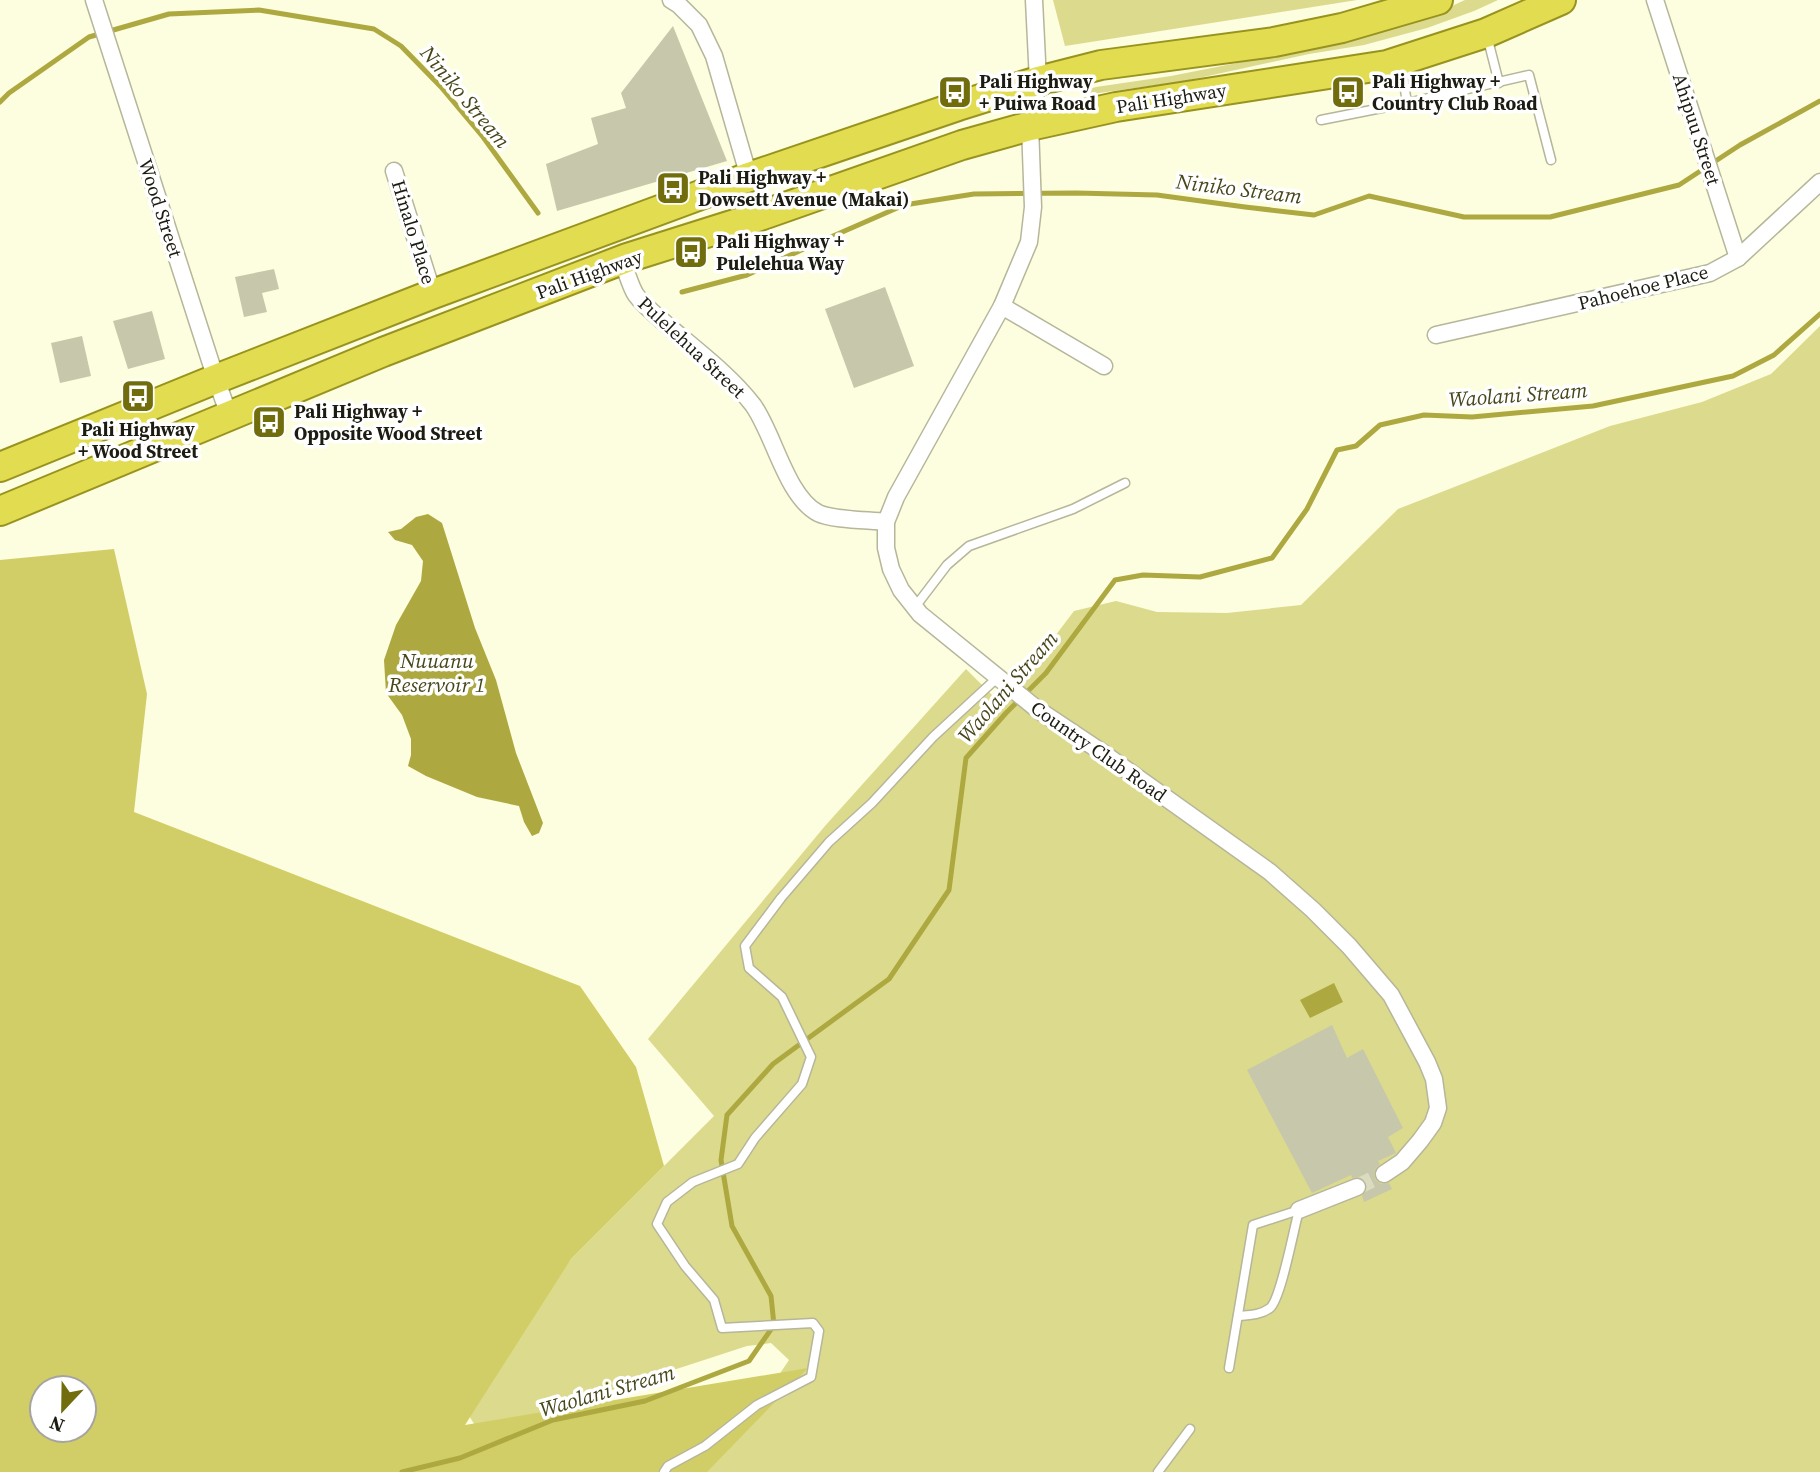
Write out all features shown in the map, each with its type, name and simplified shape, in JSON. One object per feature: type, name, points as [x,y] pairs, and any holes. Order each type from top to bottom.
[{"type":"highway","name":"Pali Highway","points":[[0,467],[433,294],[749,177],[1038,81],[1101,65],[1274,42],[1342,28],[1438,0]]},
{"type":"highway","name":"Pali Highway","points":[[0,511],[383,352],[625,260],[962,145],[1030,126],[1116,107],[1387,65],[1486,33],[1561,0]]},
{"type":"highway","points":[[749,177],[769,191],[787,191],[853,170],[873,176]]},
{"type":"highway","points":[[625,260],[635,243],[713,218],[742,205],[749,196],[749,177]]},
{"type":"street","points":[[671,0],[699,26],[715,56],[749,177]]},
{"type":"street","name":"Country Club Road","points":[[1034,0],[1038,81],[1030,126],[1034,206],[1029,242],[1002,306],[896,497],[886,522],[886,548],[891,569],[901,590],[919,614],[1037,709],[1270,872],[1349,946],[1391,995],[1427,1062],[1434,1079],[1438,1108],[1433,1123],[1406,1158],[1384,1174]]},
{"type":"street","name":"Ahipuu Street","points":[[1655,0],[1738,258]]},
{"type":"street","name":"Wood Street","points":[[96,8],[229,415]]},
{"type":"street","name":"Hinalo Place","points":[[394,171],[433,294]]},
{"type":"street","name":"Pahoehoe Place","points":[[1436,335],[1710,273],[1738,258],[1820,182]]},
{"type":"street","name":"Pulelehua Street","points":[[625,260],[636,295],[736,385],[753,405],[804,502],[818,513],[831,517],[886,522]]},
{"type":"street","points":[[1002,306],[1104,366]]},
{"type":"street","points":[[1299,1210],[1357,1187]]},
{"type":"lane","points":[[1486,33],[1499,83]]},
{"type":"lane","points":[[1401,61],[1407,103]]},
{"type":"lane","points":[[1321,120],[1528,75],[1551,160]]},
{"type":"lane","points":[[915,607],[947,565],[969,546],[1073,509],[1125,483]]},
{"type":"lane","points":[[664,1472],[668,1466],[705,1446],[757,1405],[811,1377],[819,1331],[813,1322],[722,1328],[714,1300],[685,1266],[657,1224],[667,1202],[693,1182],[738,1164],[755,1138],[802,1084],[811,1057],[782,997],[749,968],[745,946],[781,898],[829,842],[872,803],[933,737],[1002,682]]},
{"type":"lane","points":[[1238,1316],[1263,1313],[1273,1306],[1299,1210]]},
{"type":"lane","points":[[1229,1368],[1253,1224],[1299,1210]]},
{"type":"lane","points":[[1158,1472],[1190,1429]]},
{"type":"shaded area","points":[[1053,0],[1357,0],[1065,46]]},
{"type":"shaded area","points":[[1465,0],[1498,0],[1427,28],[1364,45],[1185,81],[1092,94],[1088,92],[1096,87],[1237,63],[1441,11]]},
{"type":"shaded area","points":[[1820,326],[1820,1472],[658,1472],[773,1384],[789,1360],[771,1343],[747,1346],[480,1433],[462,1405],[571,1259],[714,1116],[648,1039],[825,826],[966,669],[999,702],[1031,668],[1074,611],[1116,601],[1157,612],[1227,613],[1301,605],[1398,509],[1610,426],[1702,402],[1771,374]]},
{"type":"shaded area","points":[[114,549],[147,694],[134,812],[580,986],[636,1067],[664,1166],[571,1259],[465,1425],[808,1368],[707,1472],[0,1472],[0,560]]},
{"type":"water","name":"Nuuanu Reservoir 1","points":[[428,514],[442,523],[475,628],[496,680],[516,753],[543,823],[539,833],[532,836],[519,806],[477,797],[408,766],[411,739],[402,715],[386,693],[384,660],[396,625],[421,581],[423,561],[412,545],[395,540],[388,532],[401,529],[416,517]]},
{"type":"water","points":[[1334,983],[1343,1002],[1310,1018],[1300,1000]]},
{"type":"building","points":[[673,26],[727,161],[557,211],[546,164],[598,144],[591,118],[626,108],[621,93]]},
{"type":"building","points":[[274,269],[279,289],[262,293],[267,312],[244,317],[235,277]]},
{"type":"building","points":[[885,287],[914,366],[854,388],[825,309]]},
{"type":"building","points":[[152,311],[165,359],[128,369],[113,321]]},
{"type":"building","points":[[82,336],[91,376],[60,383],[51,343]]},
{"type":"building","points":[[1332,1025],[1347,1058],[1363,1049],[1403,1128],[1388,1137],[1396,1153],[1378,1161],[1380,1164],[1374,1174],[1379,1183],[1389,1183],[1392,1189],[1364,1202],[1362,1196],[1367,1189],[1366,1183],[1363,1178],[1352,1178],[1351,1175],[1312,1193],[1247,1070]]},
{"type":"waterway","name":"Niniko Stream","points":[[0,102],[89,37],[169,14],[259,10],[374,29],[401,46],[441,87],[483,137],[538,213]]},
{"type":"waterway","name":"Niniko Stream","points":[[682,292],[747,275],[904,205],[974,194],[1157,195],[1314,215],[1369,196],[1464,217],[1550,217],[1679,185],[1740,145],[1820,101]]},
{"type":"waterway","name":"Waolani Stream","points":[[402,1472],[460,1458],[553,1420],[645,1401],[749,1361],[774,1325],[771,1296],[732,1226],[721,1160],[727,1115],[773,1064],[889,979],[949,890],[966,758],[1046,673],[1115,580],[1143,575],[1200,577],[1272,558],[1307,509],[1337,450],[1356,446],[1380,425],[1424,415],[1472,417],[1593,406],[1733,376],[1774,355],[1820,314]]},
{"type":"tunnel","points":[[1357,1187],[1384,1174]]},
{"type":"place","name":"Pali Highway + Puiwa Road","points":[[955,92]]},
{"type":"place","name":"Pali Highway + Country Club Road","points":[[1348,92]]},
{"type":"place","name":"Pali Highway + Dowsett Avenue (Makai)","points":[[673,188]]},
{"type":"place","name":"Pali Highway + Pulelehua Way","points":[[691,252]]},
{"type":"place","name":"Pali Highway + Wood Street","points":[[138,396]]},
{"type":"place","name":"Pali Highway + Opposite Wood Street","points":[[269,422]]}]
